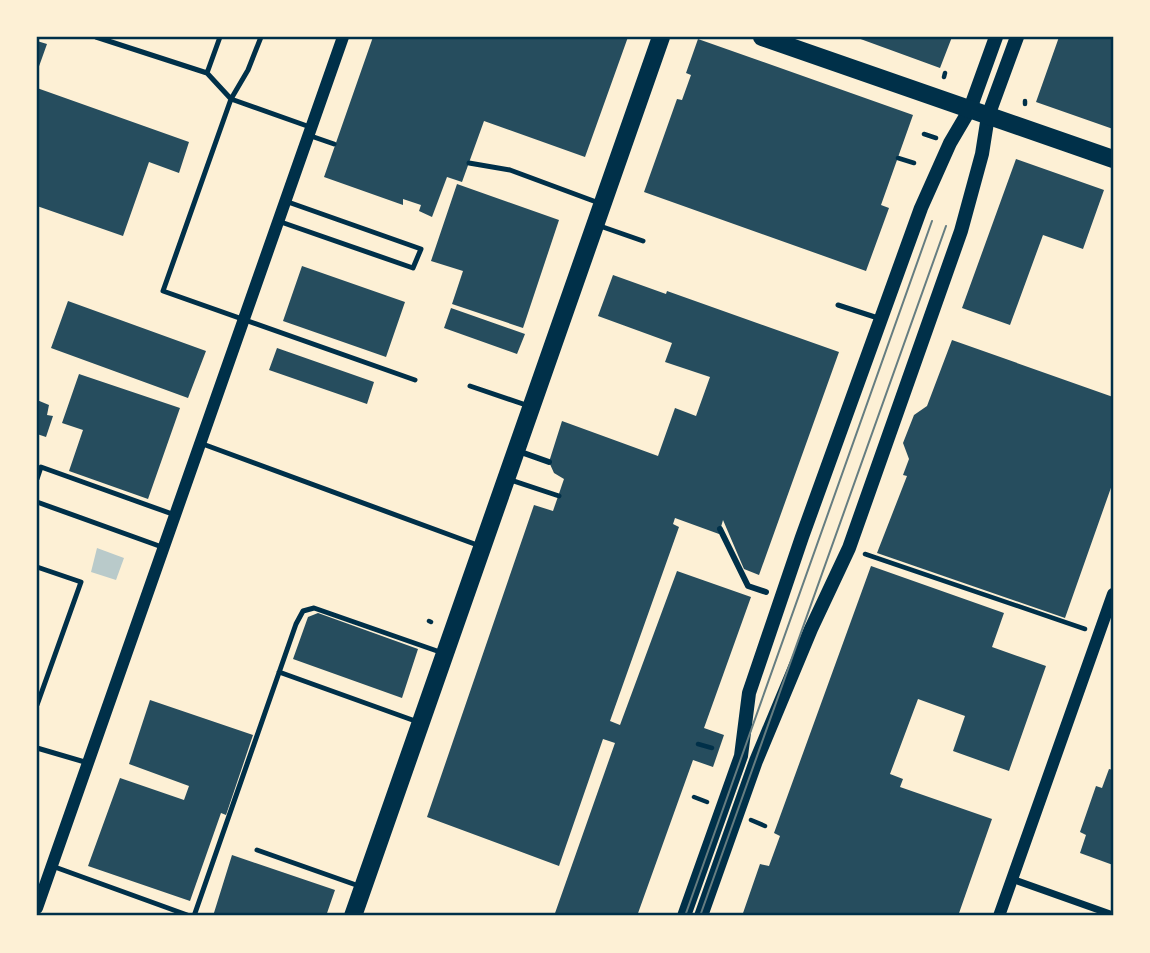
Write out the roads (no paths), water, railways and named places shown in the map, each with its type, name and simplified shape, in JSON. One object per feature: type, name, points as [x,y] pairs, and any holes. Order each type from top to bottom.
[{"type":"main road","points":[[353,916],[661,37]]},
{"type":"main road","points":[[762,37],[1113,159]]},
{"type":"main road","points":[[701,916],[756,761],[811,629],[849,548],[961,231],[982,154],[979,113],[996,37]]},
{"type":"main road","points":[[684,916],[741,756],[749,693],[755,670],[921,208],[950,143],[979,113],[1017,37]]},
{"type":"street","points":[[37,908],[343,37]]},
{"type":"street","points":[[516,450],[549,462]]},
{"type":"street","points":[[720,529],[748,586],[766,592]]},
{"type":"street","points":[[999,916],[1113,594]]},
{"type":"street","points":[[1012,879],[1113,915]]},
{"type":"lane","points":[[96,37],[207,73],[231,99],[310,131],[334,145]]},
{"type":"lane","points":[[207,73],[220,37]]},
{"type":"lane","points":[[261,37],[248,70],[231,99],[163,291],[415,380]]},
{"type":"lane","points":[[469,163],[510,170],[603,204]]},
{"type":"lane","points":[[278,221],[413,268],[421,249],[285,201]]},
{"type":"lane","points":[[596,224],[643,241]]},
{"type":"lane","points":[[838,305],[881,319]]},
{"type":"lane","points":[[470,386],[531,407]]},
{"type":"lane","points":[[200,443],[482,547]]},
{"type":"lane","points":[[37,479],[41,467],[175,515]]},
{"type":"lane","points":[[506,478],[559,496]]},
{"type":"lane","points":[[37,502],[163,548]]},
{"type":"lane","points":[[37,567],[81,582],[37,705]]},
{"type":"lane","points":[[52,866],[192,916],[296,624],[303,611],[314,608],[445,653]]},
{"type":"lane","points":[[279,673],[421,722]]},
{"type":"lane","points":[[37,748],[88,763]]},
{"type":"lane","points":[[257,850],[363,888]]},
{"type":"tram line","points":[[685,916],[932,221]]},
{"type":"tram line","points":[[700,916],[946,226]]}]
